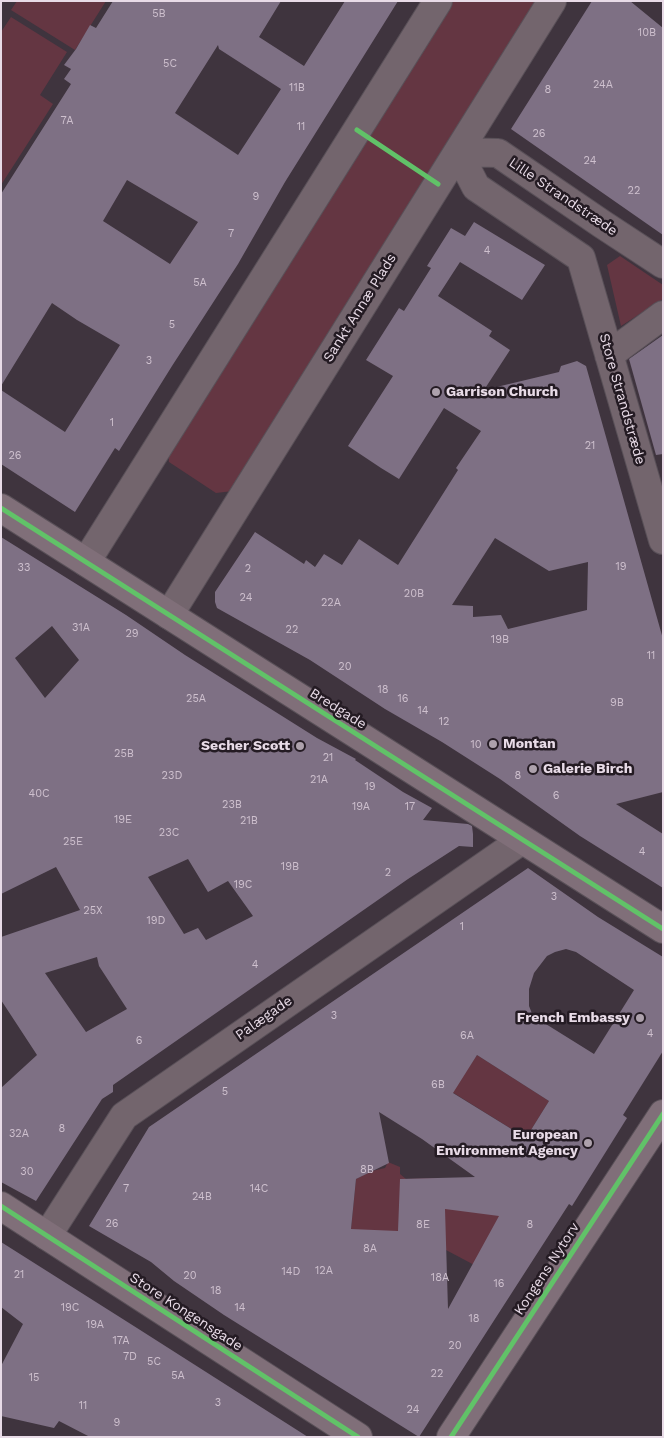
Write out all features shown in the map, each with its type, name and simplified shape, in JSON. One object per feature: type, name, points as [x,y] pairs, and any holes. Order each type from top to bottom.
[{"type":"main road","name":"Bredgade","points":[[1,508],[663,930]]},
{"type":"main road","name":"Kongens Nytorv","points":[[451,1437],[663,1114]]},
{"type":"main road","name":"Store Kongensgade","points":[[1,1206],[358,1437]]},
{"type":"street","points":[[86,562],[438,1]]},
{"type":"street","name":"Sankt Annæ Plads","points":[[169,615],[552,1]]},
{"type":"street","points":[[458,152],[476,187],[581,258],[602,224]]},
{"type":"street","name":"Lille Strandstræde","points":[[458,152],[498,153],[663,264]]},
{"type":"street","name":"Store Strandstræde","points":[[581,258],[663,540]]},
{"type":"street","points":[[610,355],[663,315]]},
{"type":"street","name":"Palægade","points":[[47,1236],[124,1116],[522,840]]},
{"type":"shaded area","points":[[17,1],[106,1],[75,50],[11,10]]},
{"type":"shaded area","points":[[450,1],[537,1],[233,491],[216,493],[169,462],[168,452]]},
{"type":"shaded area","points":[[11,17],[67,52],[40,95],[53,104],[1,185],[1,32]]},
{"type":"shaded area","points":[[620,256],[663,285],[663,299],[621,326],[607,265]]},
{"type":"shaded area","points":[[477,1055],[549,1101],[526,1138],[452,1092]]},
{"type":"shaded area","points":[[388,1162],[400,1167],[400,1174],[406,1179],[437,1178],[457,1184],[513,1194],[480,1268],[446,1250],[351,1229],[356,1179],[372,1171],[385,1168]]},
{"type":"building","points":[[113,1],[281,1],[259,37],[304,66],[345,1],[398,1],[285,182],[238,264],[119,451],[115,448],[75,512],[1,464],[1,390],[65,432],[120,345],[52,303],[1,386],[1,194],[71,84],[64,79],[71,69],[64,65],[90,25],[96,28]],"holes":[[[218,45],[219,49],[281,89],[238,155],[175,113]],[[127,180],[198,222],[170,264],[103,221]]]},
{"type":"building","points":[[592,1],[630,1],[663,28],[663,235],[511,129]]},
{"type":"building","points":[[474,222],[545,265],[522,300],[460,262],[438,296],[492,331],[489,336],[510,350],[484,390],[559,372],[561,366],[577,361],[586,366],[663,639],[663,792],[616,804],[663,834],[663,888],[580,836],[500,779],[385,709],[310,660],[217,608],[215,602],[215,592],[255,532],[304,564],[306,560],[315,567],[324,554],[342,565],[359,539],[398,565],[458,470],[456,468],[481,431],[444,408],[399,479],[348,446],[393,376],[366,360],[399,308],[404,311],[431,268],[427,266],[451,228],[465,236]],"holes":[[[495,538],[549,571],[588,562],[587,610],[508,629],[501,615],[473,617],[473,606],[452,605]]]},
{"type":"building","points":[[663,335],[663,454],[656,455],[629,359]]},
{"type":"building","points":[[1,537],[317,738],[356,759],[403,792],[432,808],[423,820],[472,826],[473,847],[459,846],[408,879],[113,1085],[113,1092],[102,1099],[36,1201],[1,1182],[1,1088],[37,1055],[1,1000],[1,937],[80,910],[56,867],[1,894]],"holes":[[[52,626],[79,660],[45,698],[15,658]],[[188,859],[208,892],[228,881],[253,916],[206,940],[198,928],[184,934],[148,877]],[[97,957],[99,966],[127,1009],[86,1032],[45,973]]]},
{"type":"building","points":[[528,868],[598,917],[663,957],[663,1051],[623,1115],[627,1118],[572,1206],[569,1204],[419,1437],[224,1315],[174,1281],[151,1262],[89,1226],[149,1127]],"holes":[[[566,949],[576,952],[634,990],[594,1054],[533,1016],[529,1006],[529,989],[534,973],[547,956]],[[477,1055],[549,1101],[526,1138],[453,1093]],[[379,1112],[422,1139],[475,1177],[400,1179],[398,1231],[351,1229],[356,1179],[389,1163]],[[445,1209],[499,1216],[448,1309]]]},
{"type":"building","points":[[1,1242],[308,1437],[90,1437],[59,1421],[54,1428],[1,1416],[1,1366],[23,1324],[1,1307]]},
{"type":"cycle path","points":[[357,130],[438,184]]},
{"type":"cycle path","points":[[1,508],[663,929]]},
{"type":"cycle path","points":[[451,1437],[663,1114]]},
{"type":"cycle path","points":[[1,1206],[358,1437]]},
{"type":"place","name":"Garrison Church","points":[[436,392]]},
{"type":"place","name":"Montan","points":[[493,744]]},
{"type":"place","name":"Secher Scott","points":[[300,746]]},
{"type":"place","name":"Galerie Birch","points":[[533,769]]},
{"type":"place","name":"French Embassy","points":[[640,1018]]},
{"type":"place","name":"European Environment Agency","points":[[588,1143]]}]
